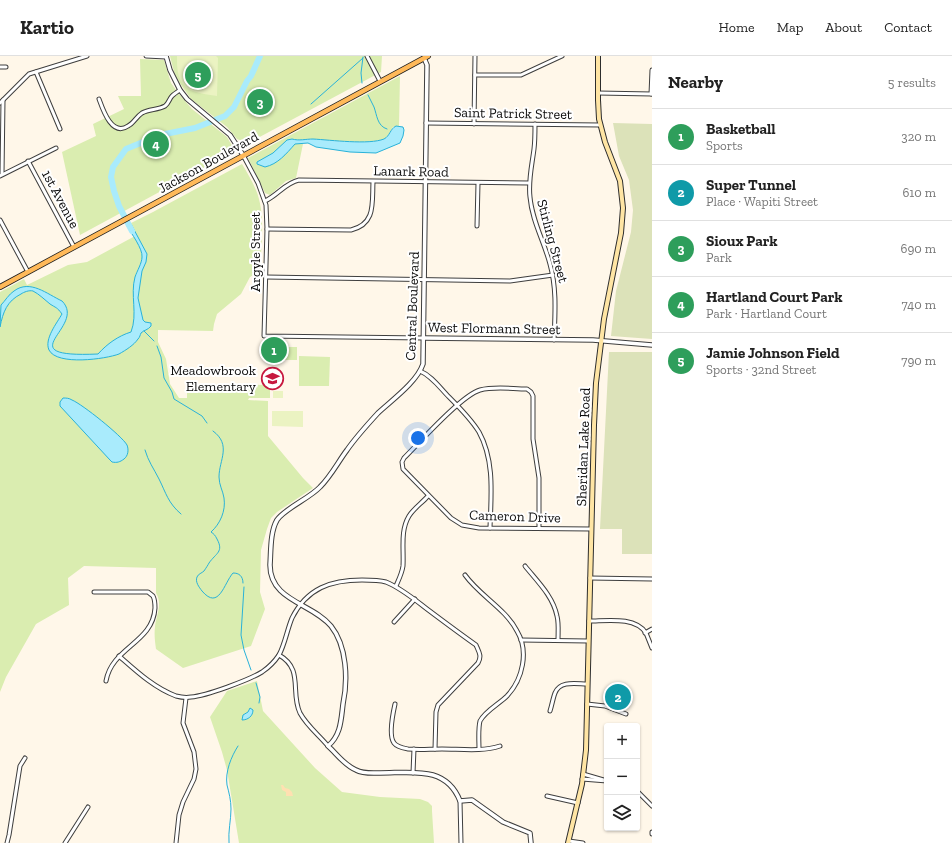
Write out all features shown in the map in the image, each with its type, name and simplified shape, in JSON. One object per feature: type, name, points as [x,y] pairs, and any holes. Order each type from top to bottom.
[{"type":"main road","name":"Sheridan Lake Road","points":[[569,842],[583,774],[586,742],[595,411],[601,341],[609,290],[622,227],[623,208],[620,181],[600,125],[598,111],[598,56]]},
{"type":"main road","name":"Jackson Boulevard","points":[[0,287],[426,57]]},
{"type":"street","points":[[0,103],[29,74],[87,56]]},
{"type":"street","points":[[146,56],[166,56],[170,70],[180,90],[187,99],[232,137],[258,183],[265,201]]},
{"type":"street","points":[[367,56],[380,81]]},
{"type":"street","points":[[474,124],[475,56]]},
{"type":"street","points":[[475,75],[521,75],[562,56]]},
{"type":"street","name":"Central Boulevard","points":[[426,57],[424,338],[423,360],[420,370],[427,374],[458,405],[478,431],[488,454],[491,474],[490,528]]},
{"type":"street","points":[[0,66],[6,67]]},
{"type":"street","points":[[598,93],[652,94],[652,70]]},
{"type":"street","points":[[36,72],[60,129]]},
{"type":"street","points":[[99,99],[108,119],[112,124],[123,128],[128,126],[139,115],[165,106],[172,96],[180,90]]},
{"type":"street","points":[[3,100],[1,175],[56,148]]},
{"type":"street","name":"Saint Patrick Street","points":[[426,123],[600,125]]},
{"type":"street","name":"Stirling Street","points":[[535,124],[534,148],[529,183],[530,196],[533,214],[553,275],[555,291],[554,340]]},
{"type":"street","name":"1st Avenue","points":[[28,161],[74,247]]},
{"type":"street","name":"Lanark Road","points":[[292,182],[299,180],[529,183]]},
{"type":"street","name":"Argyle Street","points":[[264,336],[267,229],[265,201],[292,182]]},
{"type":"street","points":[[267,229],[350,230],[358,228],[369,218],[372,210],[373,182]]},
{"type":"street","points":[[477,226],[478,183]]},
{"type":"street","points":[[0,220],[28,272]]},
{"type":"street","points":[[266,277],[510,281],[553,275]]},
{"type":"street","name":"West Flormann Street","points":[[264,336],[601,341],[652,345]]},
{"type":"street","points":[[328,746],[335,740],[338,733],[345,695],[346,678],[343,652],[335,632],[330,625],[321,617],[284,594],[276,585],[270,567],[274,531],[278,520],[283,514],[320,487],[360,433],[420,370]]},
{"type":"street","points":[[458,405],[473,393],[487,389],[527,390],[531,392],[533,396],[533,439],[539,478],[539,528]]},
{"type":"street","name":"Cameron Drive","points":[[458,405],[404,458],[402,462],[404,469],[428,496],[451,518],[462,526],[479,528],[591,529]]},
{"type":"street","points":[[396,586],[401,575],[403,565],[403,532],[405,524],[412,511],[428,496]]},
{"type":"street","points":[[525,566],[554,605],[558,621],[558,640]]},
{"type":"street","points":[[465,575],[472,585],[502,611],[512,622],[521,640],[523,654],[522,666],[516,685],[507,696],[483,717],[480,723],[479,749]]},
{"type":"street","points":[[590,578],[652,579]]},
{"type":"street","points":[[119,656],[136,671],[159,687],[176,696],[186,698],[201,695],[254,677],[263,671],[279,655],[293,617],[301,604],[318,588],[336,581],[366,580],[384,582],[396,586],[415,599],[476,645],[480,653],[481,658],[478,663],[438,705],[436,712],[435,749]]},
{"type":"street","points":[[94,592],[146,592],[153,596],[155,601],[152,623],[143,635],[119,656],[108,669],[106,681]]},
{"type":"street","points":[[394,622],[415,599]]},
{"type":"street","points":[[589,621],[630,623],[640,627],[645,633],[652,648]]},
{"type":"street","points":[[645,633],[652,629]]},
{"type":"street","points":[[521,640],[588,641]]},
{"type":"street","points":[[279,655],[286,659],[294,671],[297,702],[300,712],[306,722],[345,763],[355,770],[367,773],[432,774],[444,779],[452,786],[460,801],[461,843]]},
{"type":"street","points":[[550,711],[555,693],[560,687],[568,684],[587,684]]},
{"type":"street","points":[[176,843],[179,815],[183,802],[194,779],[196,769],[194,752],[183,723],[186,698]]},
{"type":"street","points":[[394,704],[392,715],[392,737],[394,743],[398,746],[414,749],[479,749],[500,746]]},
{"type":"street","points":[[587,704],[605,706],[626,714]]},
{"type":"street","points":[[413,773],[414,749]]},
{"type":"street","points":[[6,843],[9,835],[20,766],[25,758]]},
{"type":"street","points":[[583,774],[604,780]]},
{"type":"street","points":[[582,779],[604,781]]},
{"type":"street","points":[[640,794],[652,806]]},
{"type":"street","points":[[548,796],[578,803]]},
{"type":"street","points":[[460,801],[472,800],[503,822],[530,833],[531,843]]},
{"type":"street","points":[[65,843],[88,807]]},
{"type":"street","points":[[569,842],[583,843]]},
{"type":"green space","points":[[170,56],[382,56],[381,72],[252,141],[245,142],[237,139],[227,127],[191,99],[174,72]]},
{"type":"green space","points":[[177,56],[216,56],[218,58],[217,96],[192,91],[182,83],[177,67]]},
{"type":"green space","points":[[140,59],[164,60],[171,83],[179,94],[192,109],[227,137],[235,151],[80,235],[62,152],[96,136],[93,124],[124,109],[118,96],[141,96]]},
{"type":"green space","points":[[400,76],[399,126],[393,127],[386,138],[371,142],[304,139],[296,178],[286,181],[270,195],[265,193],[248,158]]},
{"type":"green space","points":[[613,123],[652,124],[652,339],[611,336],[616,291],[631,232],[633,210],[629,180],[619,156]]},
{"type":"green space","points":[[242,164],[256,190],[261,209],[262,230],[260,271],[250,277],[241,294],[217,314],[213,331],[158,330],[158,342],[166,359],[170,384],[179,398],[187,398],[187,384],[270,385],[270,398],[249,398],[248,400],[268,401],[268,436],[313,488],[277,512],[271,518],[261,550],[260,592],[265,609],[251,646],[183,668],[156,649],[155,630],[159,601],[156,593],[156,568],[84,566],[68,578],[69,605],[36,624],[6,677],[0,692],[0,292],[24,279],[27,285],[68,265],[87,262],[135,236],[129,224]]},
{"type":"green space","points":[[269,346],[279,346],[279,353],[269,353]]},
{"type":"green space","points":[[280,347],[297,347],[297,360],[280,360]]},
{"type":"green space","points":[[609,352],[652,352],[652,554],[622,554],[622,529],[600,529]]},
{"type":"green space","points":[[299,356],[330,357],[329,386],[299,386]]},
{"type":"green space","points":[[273,391],[283,391],[283,398],[273,398]]},
{"type":"green space","points":[[272,411],[303,411],[303,427],[272,426]]},
{"type":"green space","points":[[257,681],[263,711],[315,768],[342,792],[380,797],[420,799],[428,802],[432,806],[434,843],[239,843],[227,770],[210,717],[227,691]]},
{"type":"sand","points":[[281,785],[289,789],[293,796],[286,796],[286,792],[282,790]]},
{"type":"water","points":[[396,126],[403,127],[404,130],[400,143],[376,153],[350,152],[316,147],[308,143],[295,144],[274,164],[265,167],[257,164],[257,162],[273,153],[287,140],[313,139],[360,142],[377,141],[386,138]]},
{"type":"water","points":[[131,224],[147,254],[146,262],[142,271],[138,298],[143,320],[151,323],[151,326],[141,333],[139,338],[127,349],[113,356],[82,360],[71,360],[54,355],[49,350],[48,341],[62,314],[59,310],[33,291],[22,293],[12,300],[4,312],[0,327],[1,305],[12,292],[20,288],[32,287],[62,301],[67,311],[66,321],[55,339],[53,346],[57,351],[71,354],[98,354],[113,341],[131,332],[134,318],[133,291],[135,277],[142,259],[142,254],[127,226]]},
{"type":"water","points":[[63,398],[71,399],[84,407],[124,441],[127,445],[128,453],[123,460],[112,462],[60,406],[60,402]]},
{"type":"water","points":[[250,708],[253,710],[251,716],[242,720],[243,715],[248,712]]},
{"type":"waterway","points":[[132,231],[119,206],[111,177],[113,167],[126,149],[160,135],[195,128],[225,116],[234,107],[260,56]]},
{"type":"waterway","points":[[362,83],[361,73],[363,57]]},
{"type":"waterway","points":[[311,104],[363,58]]},
{"type":"waterway","points":[[368,95],[379,123],[387,129]]},
{"type":"waterway","points":[[144,331],[154,341]]},
{"type":"waterway","points":[[157,346],[161,357],[164,378],[172,392],[174,399],[202,416],[207,423]]},
{"type":"waterway","points":[[213,431],[219,436],[223,447],[219,477],[224,498],[224,508],[220,521],[211,532],[217,539],[220,547],[204,571],[199,574],[197,581],[202,591],[213,598],[217,597],[233,573],[240,575],[243,583]]},
{"type":"waterway","points":[[145,450],[168,498],[181,514]]},
{"type":"waterway","points":[[244,587],[241,635],[244,650],[251,670]]},
{"type":"waterway","points":[[256,683],[260,697],[259,703]]},
{"type":"waterway","points":[[229,843],[231,806],[227,785],[227,775],[231,760],[238,746]]},
{"type":"place","name":"Jamie Johnson Field","points":[[198,75]]},
{"type":"place","name":"Sioux Park","points":[[260,102]]},
{"type":"place","name":"Hartland Court Park","points":[[156,144]]},
{"type":"place","name":"Basketball","points":[[274,350]]},
{"type":"place","name":"Meadowbrook Elementary","points":[[272,378]]},
{"type":"place","name":"Super Tunnel","points":[[618,697]]}]
